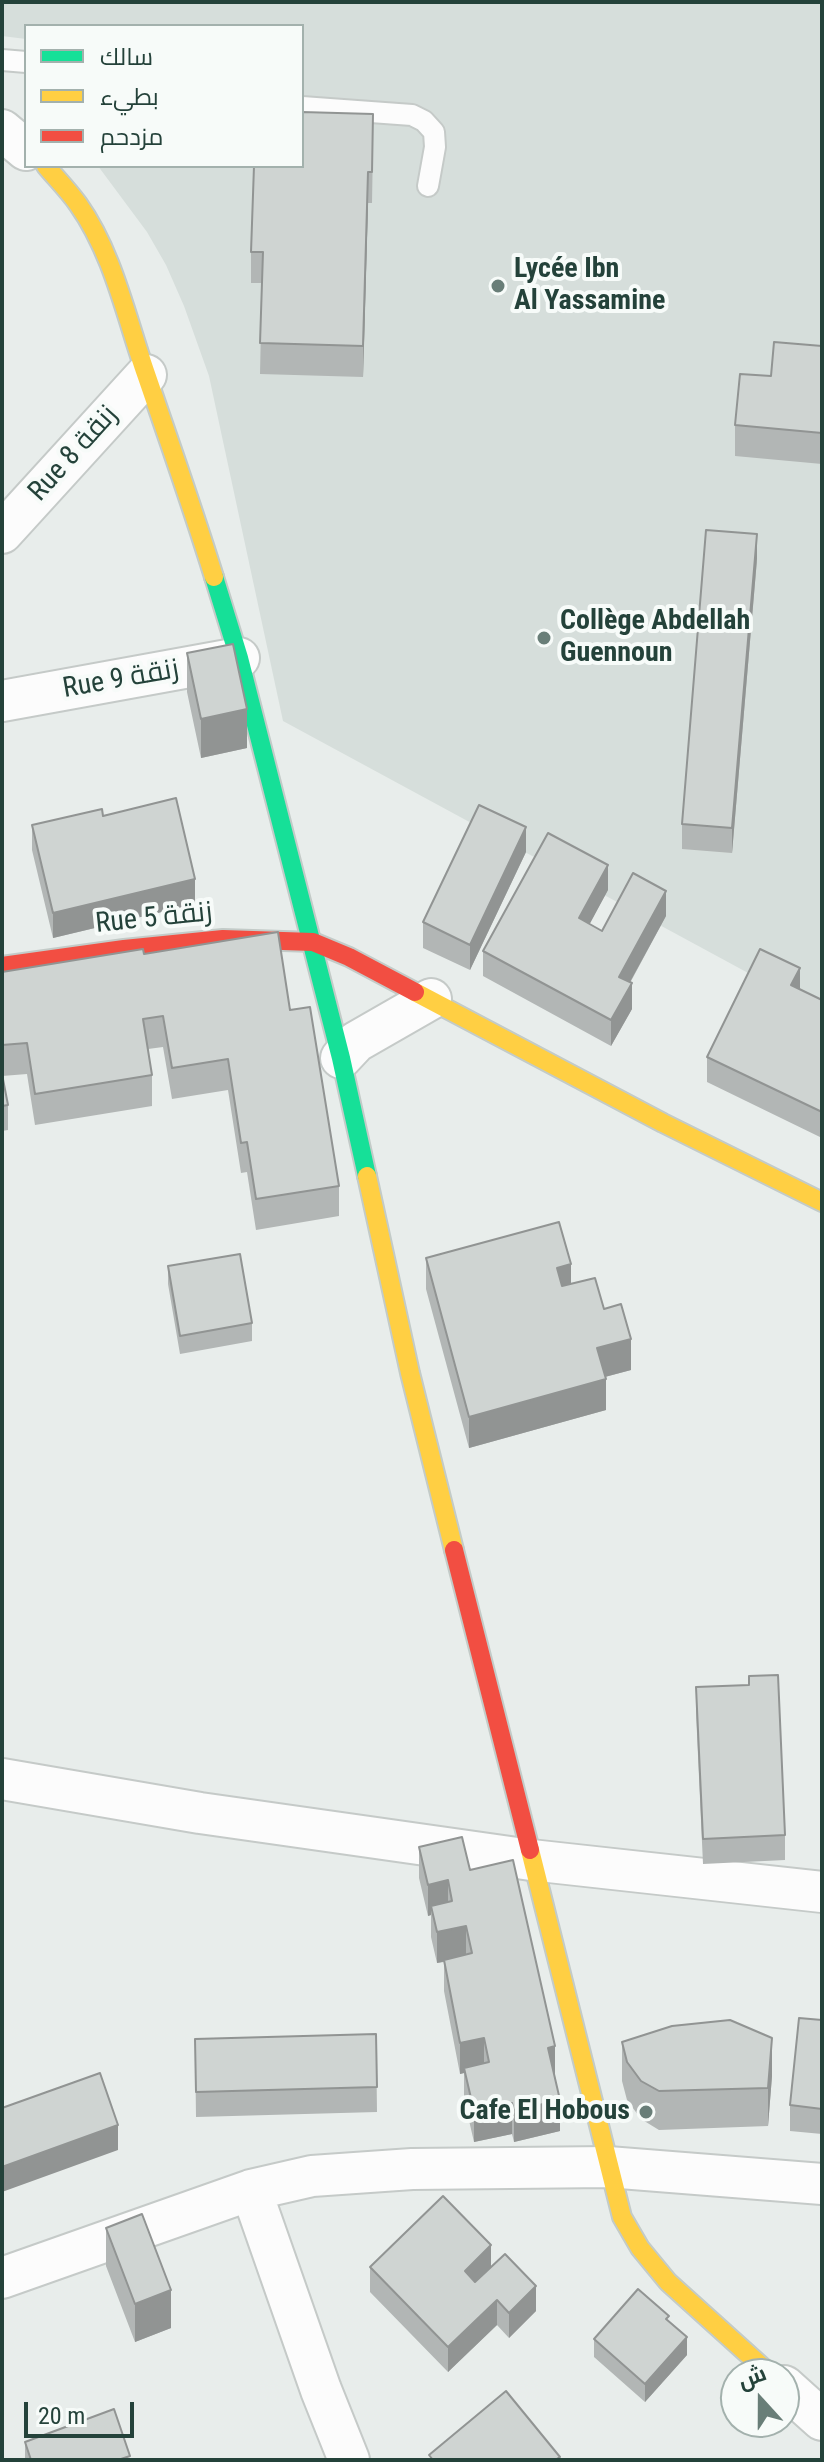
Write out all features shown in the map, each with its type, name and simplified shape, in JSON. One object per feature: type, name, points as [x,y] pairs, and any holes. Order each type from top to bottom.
[{"type":"street","points":[[2,130],[24,148]]},
{"type":"street","points":[[48,168],[78,204],[94,231],[113,275],[183,476],[239,658],[341,1058],[410,1373],[622,2217],[640,2248],[668,2282],[752,2358]]},
{"type":"street","name":"Rue 8 زنقة","points":[[2,533],[146,375]]},
{"type":"street","name":"Rue 9 زنقة","points":[[2,701],[239,658]]},
{"type":"street","name":"Rue 5 زنقة","points":[[2,966],[223,939],[313,942]]},
{"type":"street","points":[[313,942],[349,957],[663,1123],[822,1202]]},
{"type":"street","points":[[341,1058],[356,1042],[431,999]]},
{"type":"street","points":[[2,1779],[200,1813],[531,1860],[822,1892]]},
{"type":"street","points":[[2,2278],[251,2190],[312,2176],[412,2169],[608,2167],[822,2184]]},
{"type":"street","points":[[251,2190],[321,2390],[349,2460]]},
{"type":"street","points":[[800,2400],[822,2420]]},
{"type":"lane","points":[[2,60],[24,62]]},
{"type":"lane","points":[[304,107],[412,115],[424,121],[434,132],[435,147],[428,186]]},
{"type":"shaded area","points":[[2,2],[822,2],[822,1013],[283,721],[209,376],[166,265],[147,232],[99,168],[304,168],[304,24],[24,24],[24,39],[2,36]]},
{"type":"building","points":[[304,112],[373,114],[372,172],[368,172],[363,346],[260,343],[263,252],[251,252],[254,168],[304,168]]},
{"type":"building","points":[[774,342],[822,346],[822,433],[735,425],[740,374],[771,376]]},
{"type":"building","points":[[706,530],[757,534],[732,828],[682,824]]},
{"type":"building","points":[[233,644],[247,709],[201,719],[187,653]]},
{"type":"building","points":[[176,798],[195,879],[53,913],[32,825],[102,809],[103,816]]},
{"type":"building","points":[[479,805],[526,827],[470,945],[423,922]]},
{"type":"building","points":[[548,833],[608,865],[579,918],[602,931],[633,873],[666,891],[619,977],[632,983],[611,1020],[483,951]]},
{"type":"building","points":[[278,932],[290,1010],[310,1007],[339,1186],[256,1199],[247,1142],[241,1143],[228,1059],[172,1068],[163,1016],[143,1019],[152,1075],[35,1094],[27,1043],[2,1045],[2,972],[143,949],[144,954]]},
{"type":"building","points":[[760,949],[800,968],[791,985],[822,1000],[822,1112],[707,1057]]},
{"type":"building","points":[[2,1074],[8,1105],[2,1106]]},
{"type":"building","points":[[559,1222],[571,1264],[557,1268],[562,1286],[595,1278],[604,1309],[621,1304],[631,1339],[597,1348],[606,1379],[469,1417],[426,1258]]},
{"type":"building","points":[[240,1254],[252,1323],[180,1336],[168,1266]]},
{"type":"building","points":[[778,1675],[785,1835],[703,1839],[696,1687],[749,1685],[749,1676]]},
{"type":"building","points":[[462,1837],[470,1870],[513,1860],[555,2046],[548,2048],[560,2100],[514,2111],[512,2103],[474,2111],[464,2068],[489,2062],[484,2038],[460,2043],[444,1960],[472,1953],[466,1926],[437,1932],[431,1906],[452,1901],[448,1880],[428,1885],[419,1847]]},
{"type":"building","points":[[799,2018],[822,2020],[822,2109],[790,2105]]},
{"type":"building","points":[[730,2020],[772,2038],[768,2088],[659,2091],[641,2081],[627,2062],[622,2042],[672,2026]]},
{"type":"building","points":[[376,2034],[377,2087],[196,2092],[195,2039]]},
{"type":"building","points":[[100,2073],[118,2125],[2,2167],[2,2108]]},
{"type":"building","points":[[443,2196],[491,2245],[465,2271],[475,2282],[505,2254],[536,2286],[509,2313],[497,2300],[448,2347],[370,2267]]},
{"type":"building","points":[[142,2214],[171,2290],[135,2304],[106,2228]]},
{"type":"building","points":[[638,2289],[669,2316],[666,2319],[687,2337],[645,2384],[594,2339]]},
{"type":"building","points":[[506,2391],[560,2457],[555,2460],[433,2460],[429,2455]]},
{"type":"building","points":[[114,2409],[130,2456],[118,2460],[31,2460],[25,2442]]},
{"type":"traffic: fast","points":[[214,577],[239,658],[341,1058],[367,1176]]},
{"type":"traffic: slow","points":[[48,168],[78,204],[110,264],[214,577]]},
{"type":"traffic: slow","points":[[415,992],[663,1123],[822,1202]]},
{"type":"traffic: slow","points":[[367,1176],[410,1373],[454,1550]]},
{"type":"traffic: slow","points":[[530,1850],[622,2217],[640,2248],[668,2282],[752,2358]]},
{"type":"traffic: jam","points":[[2,966],[223,939],[313,942],[415,992]]},
{"type":"traffic: jam","points":[[454,1550],[530,1850]]},
{"type":"place","name":"Lycée Ibn Al Yassamine","points":[[498,286]]},
{"type":"place","name":"Collège Abdellah Guennoun","points":[[544,638]]},
{"type":"place","name":"Cafe El Hobous","points":[[646,2112]]}]
